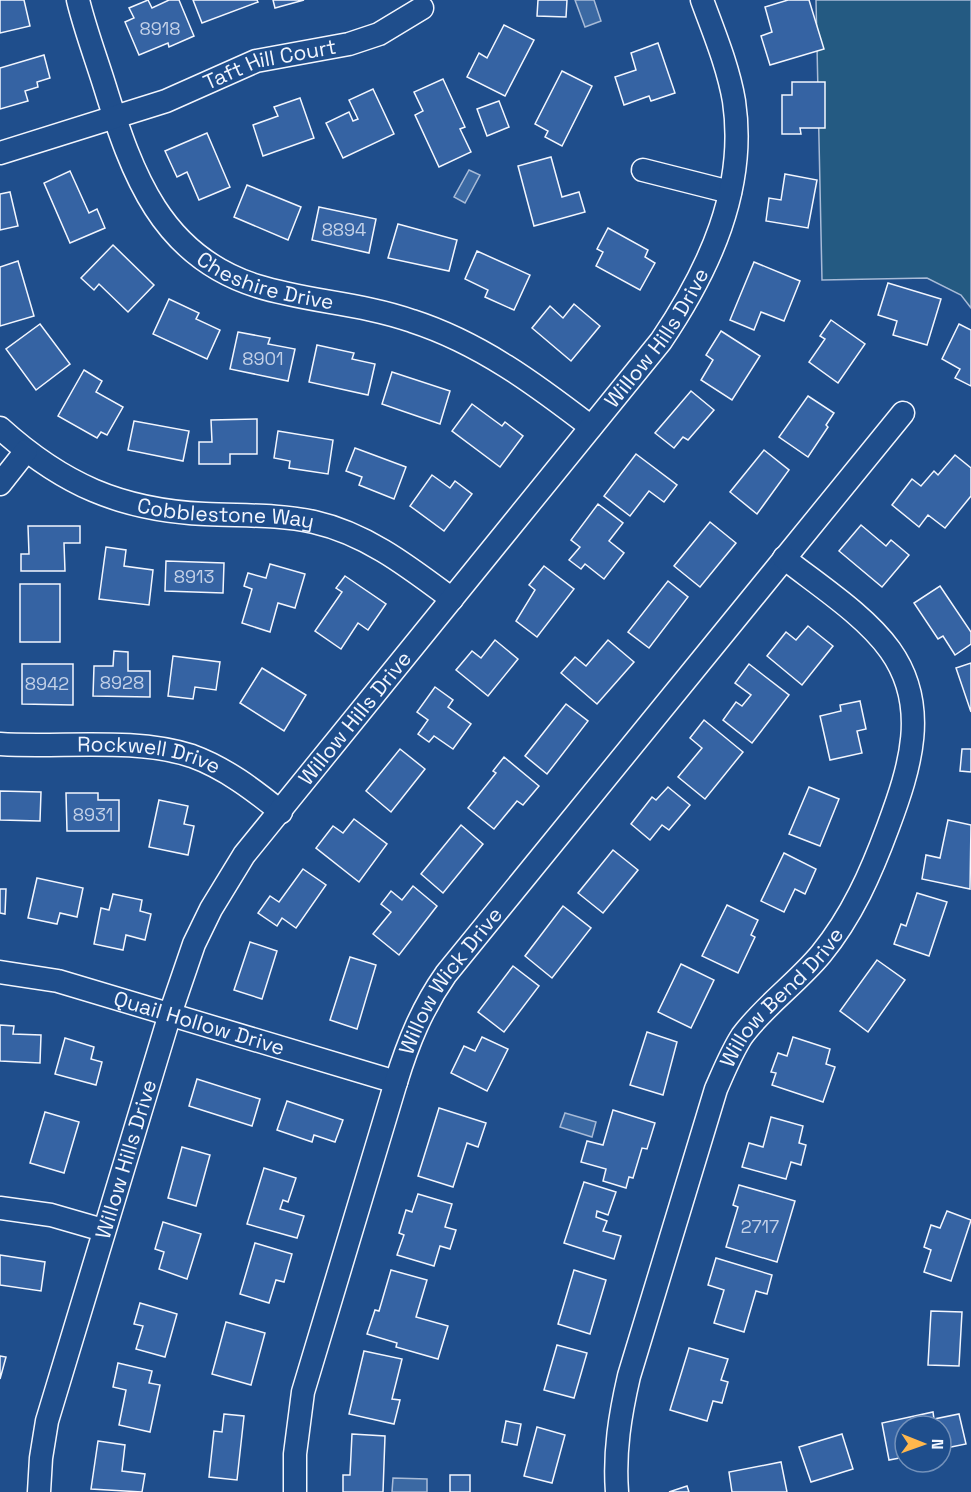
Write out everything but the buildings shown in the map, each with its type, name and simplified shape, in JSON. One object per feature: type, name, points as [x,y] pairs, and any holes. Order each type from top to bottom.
[{"type":"street","name":"Cheshire Drive","points":[[78,0],[129,162],[148,200],[174,236],[198,256],[225,273],[256,286],[372,308],[454,337],[494,357],[532,382],[591,427]]},
{"type":"street","name":"Willow Hills Drive","points":[[39,1492],[41,1458],[47,1421],[170,1014],[194,944],[211,909],[244,855],[661,341],[686,305],[721,229],[730,192],[736,142],[734,100],[726,69],[702,0]]},
{"type":"street","name":"Taft Hill Court","points":[[0,153],[166,101],[256,61],[349,44],[379,34],[422,8]]},
{"type":"street","points":[[643,170],[730,192]]},
{"type":"street","name":"Willow Wick Drive","points":[[295,1492],[298,1425],[306,1382],[396,1082],[416,1023],[446,974],[903,413]]},
{"type":"street","name":"Cobblestone Way","points":[[0,428],[26,451],[68,480],[92,492],[127,503],[174,512],[279,516],[314,522],[347,532],[405,563],[452,599]]},
{"type":"street","points":[[0,484],[26,451]]},
{"type":"street","name":"Willow Bend Drive","points":[[617,1492],[615,1467],[618,1421],[629,1376],[717,1089],[728,1061],[743,1035],[820,955],[855,905],[872,872],[905,782],[912,754],[914,727],[911,697],[906,681],[890,650],[867,625],[784,558]]},
{"type":"street","name":"Rockwell Drive","points":[[0,744],[162,749],[192,756],[224,771],[281,812]]},
{"type":"street","name":"Quail Hollow Drive","points":[[0,972],[58,981],[396,1082]]},
{"type":"street","points":[[0,1208],[51,1215],[104,1230]]},
{"type":"shaded area","points":[[575,0],[594,0],[601,21],[585,27]]},
{"type":"shaded area","points":[[816,0],[971,0],[971,308],[961,295],[927,278],[822,280]]},
{"type":"shaded area","points":[[469,170],[480,175],[465,203],[454,197]]},
{"type":"shaded area","points":[[565,1113],[596,1122],[592,1137],[560,1127]]},
{"type":"shaded area","points":[[393,1478],[427,1479],[427,1492],[392,1492]]}]
